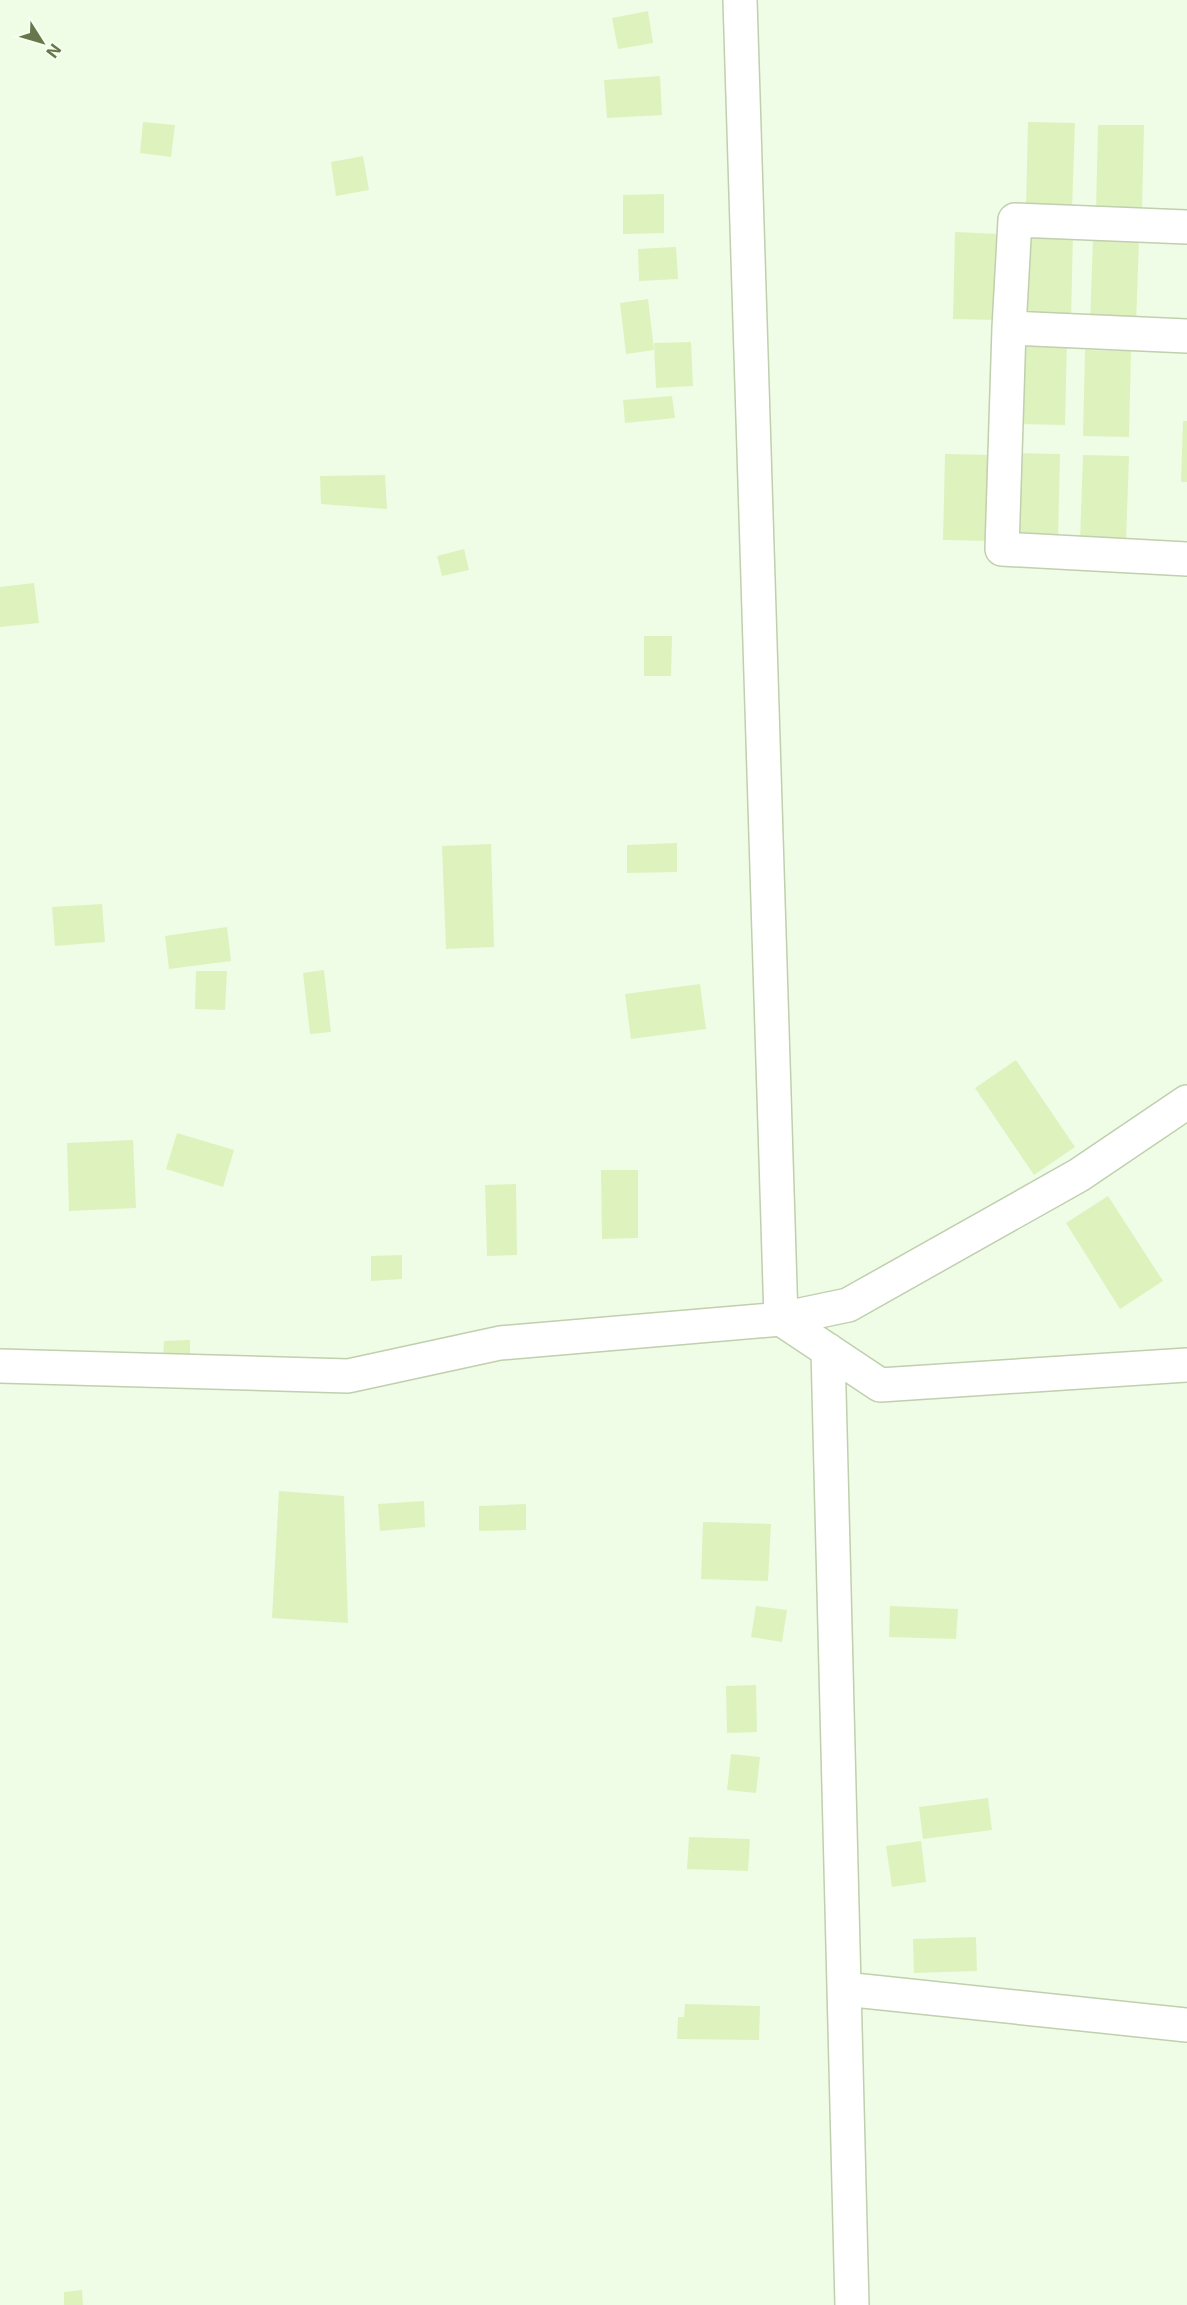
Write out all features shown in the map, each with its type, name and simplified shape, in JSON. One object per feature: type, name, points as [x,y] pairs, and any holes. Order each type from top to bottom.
[{"type":"street","points":[[740,0],[782,1319]]},
{"type":"street","points":[[1187,227],[1015,220],[1002,549],[1187,559]]},
{"type":"street","points":[[1009,328],[1187,336]]},
{"type":"street","points":[[0,1366],[348,1376],[500,1343],[782,1319],[848,1305],[1078,1175],[1187,1102]]},
{"type":"street","points":[[782,1319],[880,1385],[1187,1365]]},
{"type":"street","points":[[828,1350],[852,2305]]},
{"type":"street","points":[[844,1989],[1187,2025]]},
{"type":"building","points":[[648,11],[653,43],[618,49],[612,18]]},
{"type":"building","points":[[660,76],[662,115],[607,118],[604,80]]},
{"type":"building","points":[[143,122],[175,125],[171,157],[140,153]]},
{"type":"building","points":[[1028,122],[1075,123],[1072,209],[1026,208]]},
{"type":"building","points":[[1098,125],[1144,125],[1142,211],[1096,211]]},
{"type":"building","points":[[363,156],[369,190],[336,196],[331,162]]},
{"type":"building","points":[[664,194],[664,233],[623,234],[623,195]]},
{"type":"building","points":[[955,232],[1001,234],[999,320],[953,319]]},
{"type":"building","points":[[1027,233],[1073,234],[1071,320],[1025,319]]},
{"type":"building","points":[[1093,238],[1139,240],[1136,326],[1090,325]]},
{"type":"building","points":[[676,247],[678,279],[639,281],[638,249]]},
{"type":"building","points":[[648,299],[654,350],[626,354],[620,303]]},
{"type":"building","points":[[1021,338],[1067,339],[1065,425],[1019,424]]},
{"type":"building","points":[[691,342],[693,386],[656,388],[654,343]]},
{"type":"building","points":[[1085,350],[1131,351],[1129,437],[1083,436]]},
{"type":"building","points":[[672,396],[675,418],[625,423],[623,400]]},
{"type":"building","points":[[1183,421],[1187,421],[1187,482],[1181,482]]},
{"type":"building","points":[[1014,453],[1060,454],[1058,540],[1012,539]]},
{"type":"building","points":[[945,454],[991,455],[989,541],[943,540]]},
{"type":"building","points":[[1083,455],[1129,456],[1126,542],[1080,541]]},
{"type":"building","points":[[385,475],[387,509],[321,504],[320,476]]},
{"type":"building","points":[[464,549],[469,570],[442,576],[437,556]]},
{"type":"building","points":[[34,583],[39,623],[0,627],[0,587]]},
{"type":"building","points":[[644,636],[672,636],[671,676],[644,676]]},
{"type":"building","points":[[677,843],[677,872],[627,873],[627,845]]},
{"type":"building","points":[[491,844],[494,947],[446,949],[442,846]]},
{"type":"building","points":[[102,904],[105,942],[55,946],[52,907]]},
{"type":"building","points":[[227,927],[231,961],[169,969],[165,936]]},
{"type":"building","points":[[324,970],[331,1032],[310,1034],[303,973]]},
{"type":"building","points":[[196,971],[227,971],[225,1010],[195,1009]]},
{"type":"building","points":[[700,984],[706,1029],[631,1039],[625,994]]},
{"type":"building","points":[[1016,1060],[1075,1147],[1034,1175],[975,1088]]},
{"type":"building","points":[[177,1133],[234,1150],[223,1187],[166,1169]]},
{"type":"building","points":[[133,1140],[136,1208],[69,1211],[67,1143]]},
{"type":"building","points":[[601,1170],[638,1170],[638,1238],[602,1239]]},
{"type":"building","points":[[516,1184],[517,1255],[487,1256],[485,1185]]},
{"type":"building","points":[[1108,1196],[1163,1281],[1120,1309],[1066,1223]]},
{"type":"building","points":[[402,1255],[402,1279],[371,1281],[371,1256]]},
{"type":"building","points":[[190,1340],[190,1360],[163,1360],[164,1341]]},
{"type":"building","points":[[279,1491],[344,1496],[348,1623],[272,1618]]},
{"type":"building","points":[[424,1501],[425,1527],[380,1531],[378,1504]]},
{"type":"building","points":[[526,1504],[526,1530],[479,1531],[479,1506]]},
{"type":"building","points":[[703,1522],[771,1524],[768,1581],[701,1579]]},
{"type":"building","points":[[756,1606],[787,1610],[782,1642],[751,1637]]},
{"type":"building","points":[[890,1606],[958,1609],[956,1639],[889,1637]]},
{"type":"building","points":[[756,1685],[757,1732],[727,1733],[726,1686]]},
{"type":"building","points":[[731,1754],[760,1757],[756,1793],[727,1790]]},
{"type":"building","points":[[988,1798],[992,1830],[923,1839],[919,1807]]},
{"type":"building","points":[[689,1837],[750,1839],[748,1871],[687,1869]]},
{"type":"building","points":[[921,1841],[926,1882],[892,1887],[886,1846]]},
{"type":"building","points":[[976,1937],[977,1971],[914,1973],[913,1939]]},
{"type":"building","points":[[685,2004],[760,2006],[759,2040],[677,2039],[678,2017],[684,2017]]},
{"type":"building","points":[[82,2290],[83,2305],[64,2305],[64,2292]]}]
